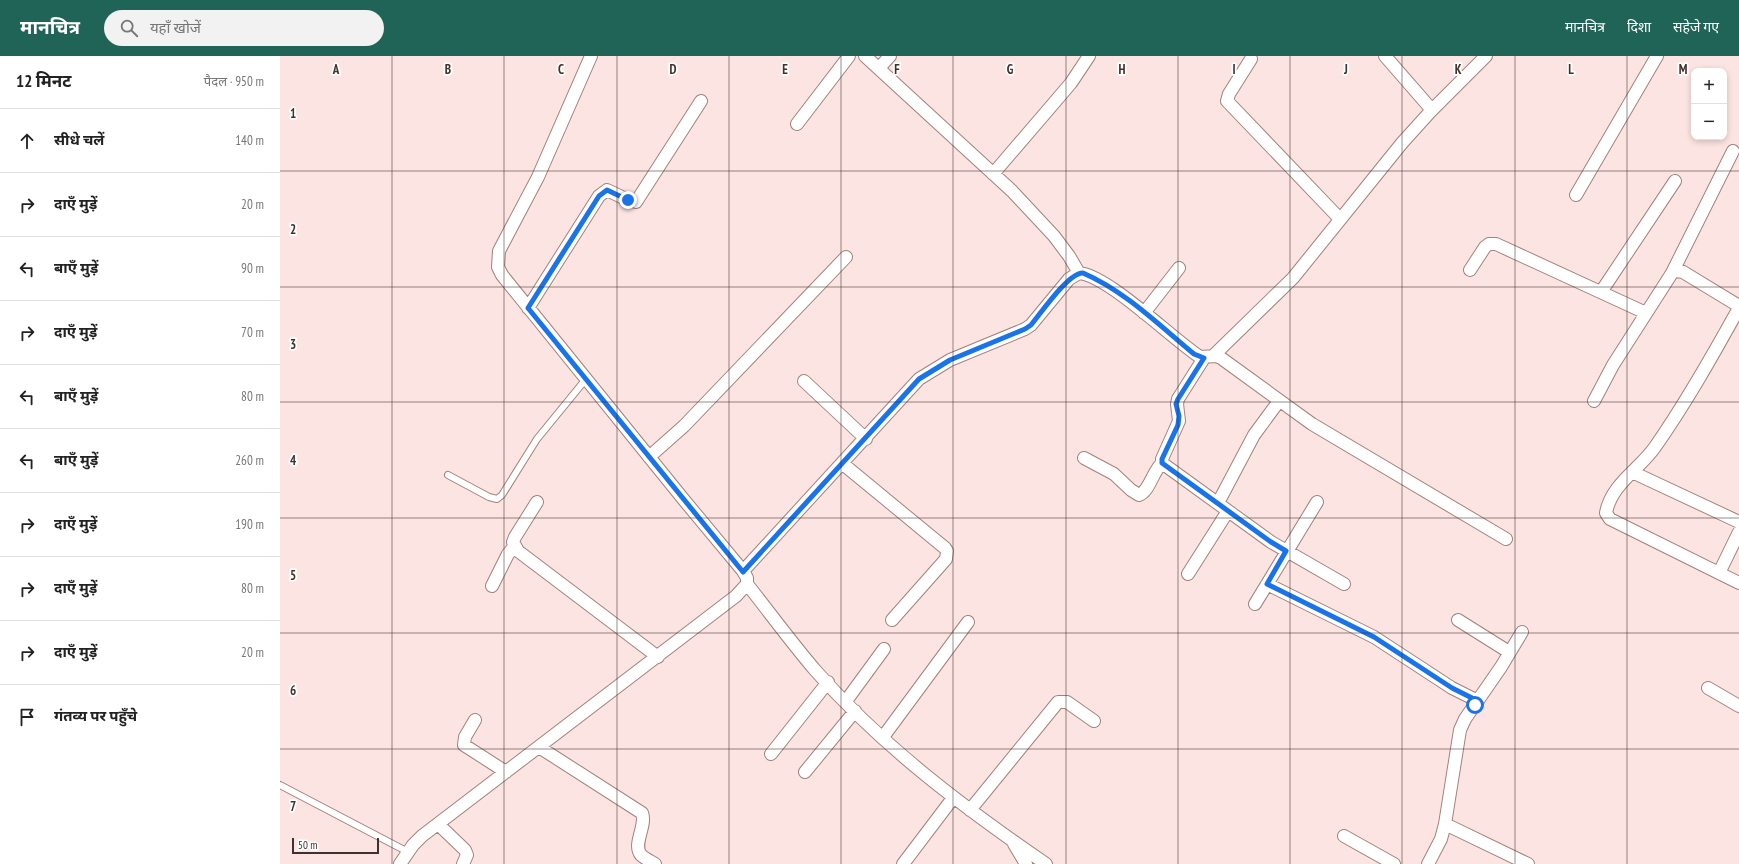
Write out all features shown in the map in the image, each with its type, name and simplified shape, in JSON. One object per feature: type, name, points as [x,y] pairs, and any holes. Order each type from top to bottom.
[{"type":"street","points":[[591,56],[538,177],[499,251],[498,267],[502,275],[743,572],[747,578],[747,584],[801,652],[828,682],[855,711],[918,770],[953,798],[1046,864]]},
{"type":"street","points":[[797,124],[849,56]]},
{"type":"street","points":[[865,56],[993,174],[1049,230],[1069,256],[1079,273],[1109,287],[1144,313],[1194,354],[1221,358],[1312,424],[1506,539]]},
{"type":"street","points":[[879,68],[890,56]]},
{"type":"street","points":[[993,174],[1071,83],[1089,56]]},
{"type":"street","points":[[1385,56],[1432,110]]},
{"type":"street","points":[[1084,458],[1114,474],[1131,490],[1139,495],[1145,491],[1155,470],[1162,463],[1162,459],[1179,421],[1176,404],[1178,399],[1208,357],[1293,278],[1402,143],[1432,110],[1486,56]]},
{"type":"street","points":[[1576,195],[1657,56]]},
{"type":"street","points":[[1251,59],[1229,94],[1227,101],[1340,219]]},
{"type":"street","points":[[528,308],[599,196],[607,190],[628,200],[636,202],[701,101]]},
{"type":"street","points":[[1594,401],[1613,365],[1672,273],[1733,150]]},
{"type":"street","points":[[1601,292],[1675,181]]},
{"type":"street","points":[[1470,270],[1489,244],[1496,244],[1646,313]]},
{"type":"street","points":[[649,458],[684,426],[846,257]]},
{"type":"street","points":[[1144,313],[1179,268]]},
{"type":"street","points":[[1672,273],[1676,271],[1683,272],[1739,307],[1676,416],[1648,457],[1623,480],[1610,501],[1607,509],[1607,516],[1739,583]]},
{"type":"street","points":[[743,572],[866,439],[912,386],[928,372],[963,354],[1025,329],[1031,325],[1069,279],[1079,273]]},
{"type":"street","points":[[804,381],[866,439]]},
{"type":"street","points":[[1218,503],[1254,435],[1279,401]]},
{"type":"street","points":[[1162,463],[1271,542],[1344,584]]},
{"type":"street","points":[[843,464],[947,551],[946,560],[892,620]]},
{"type":"street","points":[[1632,472],[1739,522]]},
{"type":"street","points":[[492,586],[508,554],[514,546],[515,537],[537,502]]},
{"type":"street","points":[[1255,604],[1317,502]]},
{"type":"street","points":[[1188,574],[1228,510]]},
{"type":"street","points":[[1719,573],[1739,532]]},
{"type":"street","points":[[514,546],[518,551],[658,657]]},
{"type":"street","points":[[400,864],[422,836],[658,657],[736,596],[747,584]]},
{"type":"street","points":[[1267,584],[1374,637],[1452,688],[1478,701]]},
{"type":"street","points":[[1458,620],[1509,652]]},
{"type":"street","points":[[882,737],[968,622]]},
{"type":"street","points":[[1428,864],[1441,839],[1446,824],[1460,730],[1522,632]]},
{"type":"street","points":[[846,701],[884,650]]},
{"type":"street","points":[[771,754],[828,682]]},
{"type":"street","points":[[1708,688],[1739,706]]},
{"type":"street","points":[[970,810],[1058,702],[1067,702],[1094,722]]},
{"type":"street","points":[[805,772],[855,711]]},
{"type":"street","points":[[475,720],[465,737],[464,746],[506,772]]},
{"type":"street","points":[[540,747],[642,813],[644,824],[638,845],[639,851],[641,855],[654,864]]},
{"type":"street","points":[[902,864],[953,798]]},
{"type":"street","points":[[438,824],[465,850],[467,855],[463,864]]},
{"type":"street","points":[[1446,824],[1528,864]]},
{"type":"street","points":[[1344,836],[1394,864]]},
{"type":"street","points":[[1012,840],[1026,864]]},
{"type":"lane","points":[[448,476],[489,497],[497,498],[502,495],[537,439],[586,379]]},
{"type":"lane","points":[[280,785],[408,852]]},
{"type":"route","points":[[628,200],[607,190],[599,196],[528,308],[743,572],[860,446],[919,379],[937,366],[974,349],[1012,336],[1025,329],[1031,325],[1069,279],[1074,275],[1083,273],[1109,287],[1132,303],[1194,354],[1204,358],[1176,404],[1179,421],[1162,459],[1162,463],[1164,466],[1271,542],[1286,551],[1267,584],[1374,637],[1393,648],[1452,688],[1478,701],[1475,705]]}]
